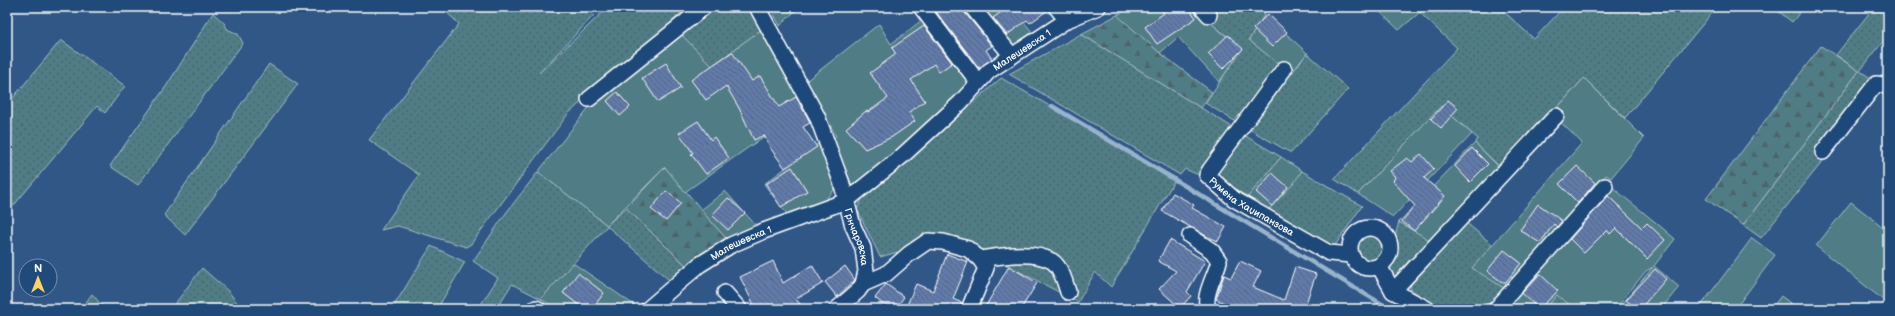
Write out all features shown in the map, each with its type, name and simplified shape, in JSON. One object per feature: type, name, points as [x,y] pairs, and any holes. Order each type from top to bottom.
[{"type":"street","points":[[589,99],[704,7]]},
{"type":"street","points":[[757,7],[817,116],[841,181],[846,201]]},
{"type":"street","points":[[921,7],[978,82]]},
{"type":"street","points":[[972,7],[1012,56]]},
{"type":"street","points":[[1056,7],[1067,20]]},
{"type":"street","name":"Малешевска 1","points":[[648,309],[699,265],[731,245],[761,232],[846,201],[901,157],[960,103],[989,71],[1067,20],[1098,7]]},
{"type":"street","name":"Румена Хаџипанзова","points":[[1284,69],[1207,175],[1234,199],[1329,253],[1351,255]]},
{"type":"street","points":[[1823,152],[1876,84],[1888,86]]},
{"type":"street","points":[[1393,291],[1556,116]]},
{"type":"street","points":[[1496,309],[1605,186]]},
{"type":"street","name":"Грнчаровска","points":[[846,201],[853,226],[863,248],[866,271],[863,284]]},
{"type":"street","points":[[1364,228],[1377,228],[1388,237],[1391,250],[1389,257],[1379,266],[1366,268],[1354,261],[1351,255],[1350,249],[1353,236],[1364,228]]},
{"type":"street","points":[[1190,236],[1212,251],[1219,261],[1217,272],[1206,295],[1206,305],[1209,309]]},
{"type":"street","points":[[837,309],[858,291],[863,284],[886,274],[909,254],[928,241],[944,242],[968,249],[980,259],[986,268],[969,309]]},
{"type":"street","points":[[980,259],[1008,255],[1029,255],[1053,262],[1063,277],[1068,292]]},
{"type":"street","points":[[1379,266],[1393,291],[1427,309]]},
{"type":"street","points":[[725,293],[739,309]]},
{"type":"green space","points":[[441,7],[587,7],[594,15],[539,73],[608,7],[688,7],[568,114],[471,244],[466,247],[398,226],[381,230],[419,175],[369,140],[459,24]]},
{"type":"green space","points":[[708,7],[750,7],[762,29],[712,66],[676,29]]},
{"type":"green space","points":[[770,7],[799,7],[780,26]]},
{"type":"green space","points":[[965,7],[1011,7],[1034,34],[1009,50]]},
{"type":"green space","points":[[1133,7],[1194,7],[1241,51],[1219,82],[1178,37],[1160,53],[1117,15]]},
{"type":"green space","points":[[1219,7],[1258,7],[1265,14],[1249,40],[1282,66],[1241,125],[1205,103],[1241,51],[1230,38],[1210,23],[1215,19],[1210,12]]},
{"type":"green space","points":[[1375,7],[1426,7],[1399,30]]},
{"type":"green space","points":[[1426,7],[1499,7],[1534,39],[1564,7],[1717,7],[1625,118],[1584,78],[1502,169],[1475,143],[1478,139],[1441,106],[1358,194],[1334,179],[1457,48],[1420,13]]},
{"type":"green space","points":[[1773,7],[1804,7],[1792,22]]},
{"type":"green space","points":[[1874,7],[1888,7],[1888,35],[1860,71],[1877,82],[1823,151],[1823,161],[1761,238],[1743,225],[1859,71],[1836,55]]},
{"type":"green space","points":[[213,13],[225,24],[227,29],[238,34],[243,43],[138,185],[110,166],[167,85]]},
{"type":"green space","points":[[1119,14],[1160,53],[1212,92],[1201,108],[1081,34]]},
{"type":"green space","points":[[1265,14],[1307,53],[1291,74],[1249,40]]},
{"type":"green space","points":[[922,20],[971,80],[939,115],[853,187],[832,139],[836,136],[806,81],[879,24],[891,44]]},
{"type":"green space","points":[[676,29],[712,66],[762,29],[803,109],[685,192],[665,167],[607,225],[538,172],[601,92]]},
{"type":"green space","points":[[1081,34],[1237,130],[1201,176],[1185,169],[1180,175],[1009,74]]},
{"type":"green space","points":[[61,40],[125,86],[105,113],[97,106],[10,210],[7,208],[7,105]]},
{"type":"green space","points":[[1821,46],[1859,71],[1743,225],[1706,199]]},
{"type":"green space","points":[[1307,53],[1348,89],[1291,153],[1249,129]]},
{"type":"green space","points":[[269,64],[298,84],[185,235],[164,215]]},
{"type":"green space","points":[[1001,78],[1176,178],[1111,287],[1095,272],[1078,302],[997,260],[980,261],[927,244],[880,257],[857,209],[864,195],[906,162]]},
{"type":"green space","points":[[1584,78],[1644,138],[1611,178],[1606,175],[1507,290],[1472,268],[1582,143],[1552,114]]},
{"type":"green space","points":[[1441,106],[1472,134],[1393,217],[1358,194]]},
{"type":"green space","points":[[1244,135],[1281,157],[1247,198],[1215,173]]},
{"type":"green space","points":[[822,141],[834,190],[825,200],[790,218],[764,184]]},
{"type":"green space","points":[[1475,143],[1500,168],[1433,242],[1399,222]]},
{"type":"green space","points":[[1281,157],[1302,171],[1294,183],[1266,212],[1247,198]]},
{"type":"green space","points":[[665,167],[731,244],[690,269],[626,208]]},
{"type":"green space","points":[[1302,171],[1362,206],[1332,250],[1267,212]]},
{"type":"green space","points":[[538,172],[607,225],[626,208],[690,269],[669,280],[607,226],[541,299],[512,284],[496,309],[478,309],[498,278],[473,261],[506,213]]},
{"type":"green space","points":[[1611,186],[1675,239],[1654,266],[1679,287],[1661,309],[1618,309],[1653,267],[1646,271],[1615,309],[1575,309],[1557,295],[1545,309],[1502,309]]},
{"type":"green space","points":[[725,191],[761,231],[731,244],[701,210]]},
{"type":"green space","points":[[1851,202],[1888,231],[1888,304],[1816,246]]},
{"type":"green space","points":[[1463,220],[1493,245],[1473,267],[1507,290],[1490,309],[1440,309],[1410,289],[1411,283],[1442,249]]},
{"type":"green space","points":[[1399,222],[1433,242],[1414,263],[1409,260],[1397,278],[1390,275],[1390,265]]},
{"type":"green space","points":[[1370,232],[1376,233],[1380,236],[1383,240],[1383,252],[1380,256],[1376,259],[1370,260],[1364,259],[1360,256],[1357,252],[1356,246],[1357,240],[1360,236],[1364,233]]},
{"type":"green space","points":[[1752,238],[1775,255],[1735,309],[1703,309],[1700,307]]},
{"type":"green space","points":[[431,246],[465,262],[437,309],[392,309]]},
{"type":"green space","points":[[573,263],[637,307],[635,309],[557,309],[541,299]]},
{"type":"green space","points":[[202,268],[228,291],[242,309],[171,309]]},
{"type":"green space","points":[[92,294],[104,308],[104,309],[81,309]]},
{"type":"green space","points":[[1557,294],[1575,309],[1545,309]]},
{"type":"green space","points":[[1781,296],[1798,309],[1771,309]]},
{"type":"building","points":[[937,7],[963,7],[965,13],[992,46],[986,50],[992,59],[979,68],[934,9]]},
{"type":"building","points":[[1008,7],[1047,7],[1048,10],[1030,23],[1027,20],[1007,35],[993,18]]},
{"type":"building","points":[[1160,7],[1188,7],[1196,18],[1157,44],[1145,27],[1164,13]]},
{"type":"building","points":[[1268,14],[1287,32],[1272,47],[1253,29]]},
{"type":"building","points":[[924,26],[952,63],[939,72],[934,64],[911,80],[925,101],[909,112],[915,121],[892,137],[865,149],[846,128],[866,111],[868,112],[888,98],[870,73],[896,54],[892,48]]},
{"type":"building","points":[[1228,35],[1243,49],[1223,69],[1208,54]]},
{"type":"building","points":[[732,52],[752,81],[760,76],[779,107],[796,97],[809,120],[810,123],[803,127],[817,147],[785,168],[771,149],[764,135],[754,140],[739,108],[726,86],[706,100],[691,80]]},
{"type":"building","points":[[666,63],[681,88],[658,102],[642,78]]},
{"type":"building","points":[[617,92],[630,107],[620,116],[607,101]]},
{"type":"building","points":[[1448,100],[1458,108],[1441,128],[1431,119]]},
{"type":"building","points":[[698,121],[711,140],[714,137],[729,158],[706,174],[691,154],[693,153],[679,133]]},
{"type":"building","points":[[1472,148],[1488,164],[1470,182],[1455,166]]},
{"type":"building","points":[[1421,154],[1434,169],[1424,178],[1445,196],[1414,231],[1402,221],[1415,206],[1393,181],[1395,177],[1390,171],[1407,158],[1412,162]]},
{"type":"building","points":[[1577,166],[1595,183],[1578,203],[1559,184]]},
{"type":"building","points":[[792,167],[807,191],[781,207],[766,184]]},
{"type":"building","points":[[1272,173],[1288,187],[1272,206],[1256,192]]},
{"type":"building","points":[[666,191],[681,203],[666,221],[651,209]]},
{"type":"building","points":[[1173,193],[1194,205],[1192,208],[1226,227],[1218,241],[1162,211]]},
{"type":"building","points":[[1608,196],[1642,228],[1647,223],[1665,240],[1647,259],[1616,228],[1610,234],[1607,230],[1584,253],[1570,239]]},
{"type":"building","points":[[728,198],[745,213],[728,230],[712,215]]},
{"type":"building","points":[[1538,204],[1562,221],[1557,227],[1554,224],[1540,243],[1520,230]]},
{"type":"building","points":[[1170,240],[1205,261],[1187,292],[1191,296],[1180,308],[1159,289],[1176,271],[1158,261]]},
{"type":"building","points":[[1504,250],[1521,263],[1506,282],[1502,282],[1487,271]]},
{"type":"building","points":[[947,254],[968,262],[953,299],[962,303],[960,309],[917,309],[907,305],[916,284],[933,291]]},
{"type":"building","points":[[773,261],[783,283],[812,265],[823,283],[796,299],[804,309],[756,309],[740,277]]},
{"type":"building","points":[[1240,261],[1261,271],[1253,287],[1284,300],[1295,267],[1316,274],[1304,309],[1236,309],[1216,299],[1224,275],[1231,278]]},
{"type":"building","points":[[845,266],[855,280],[837,297],[825,282]]},
{"type":"building","points":[[1009,266],[1037,283],[1021,309],[984,309]]},
{"type":"building","points":[[1655,269],[1666,279],[1640,309],[1636,309],[1626,300]]},
{"type":"building","points":[[578,273],[604,293],[592,309],[584,309],[563,293]]},
{"type":"building","points":[[1540,274],[1558,291],[1539,309],[1522,293]]},
{"type":"building","points":[[886,284],[904,297],[895,309],[889,309],[875,298]]},
{"type":"waterway","points":[[1052,106],[1390,309]]}]
